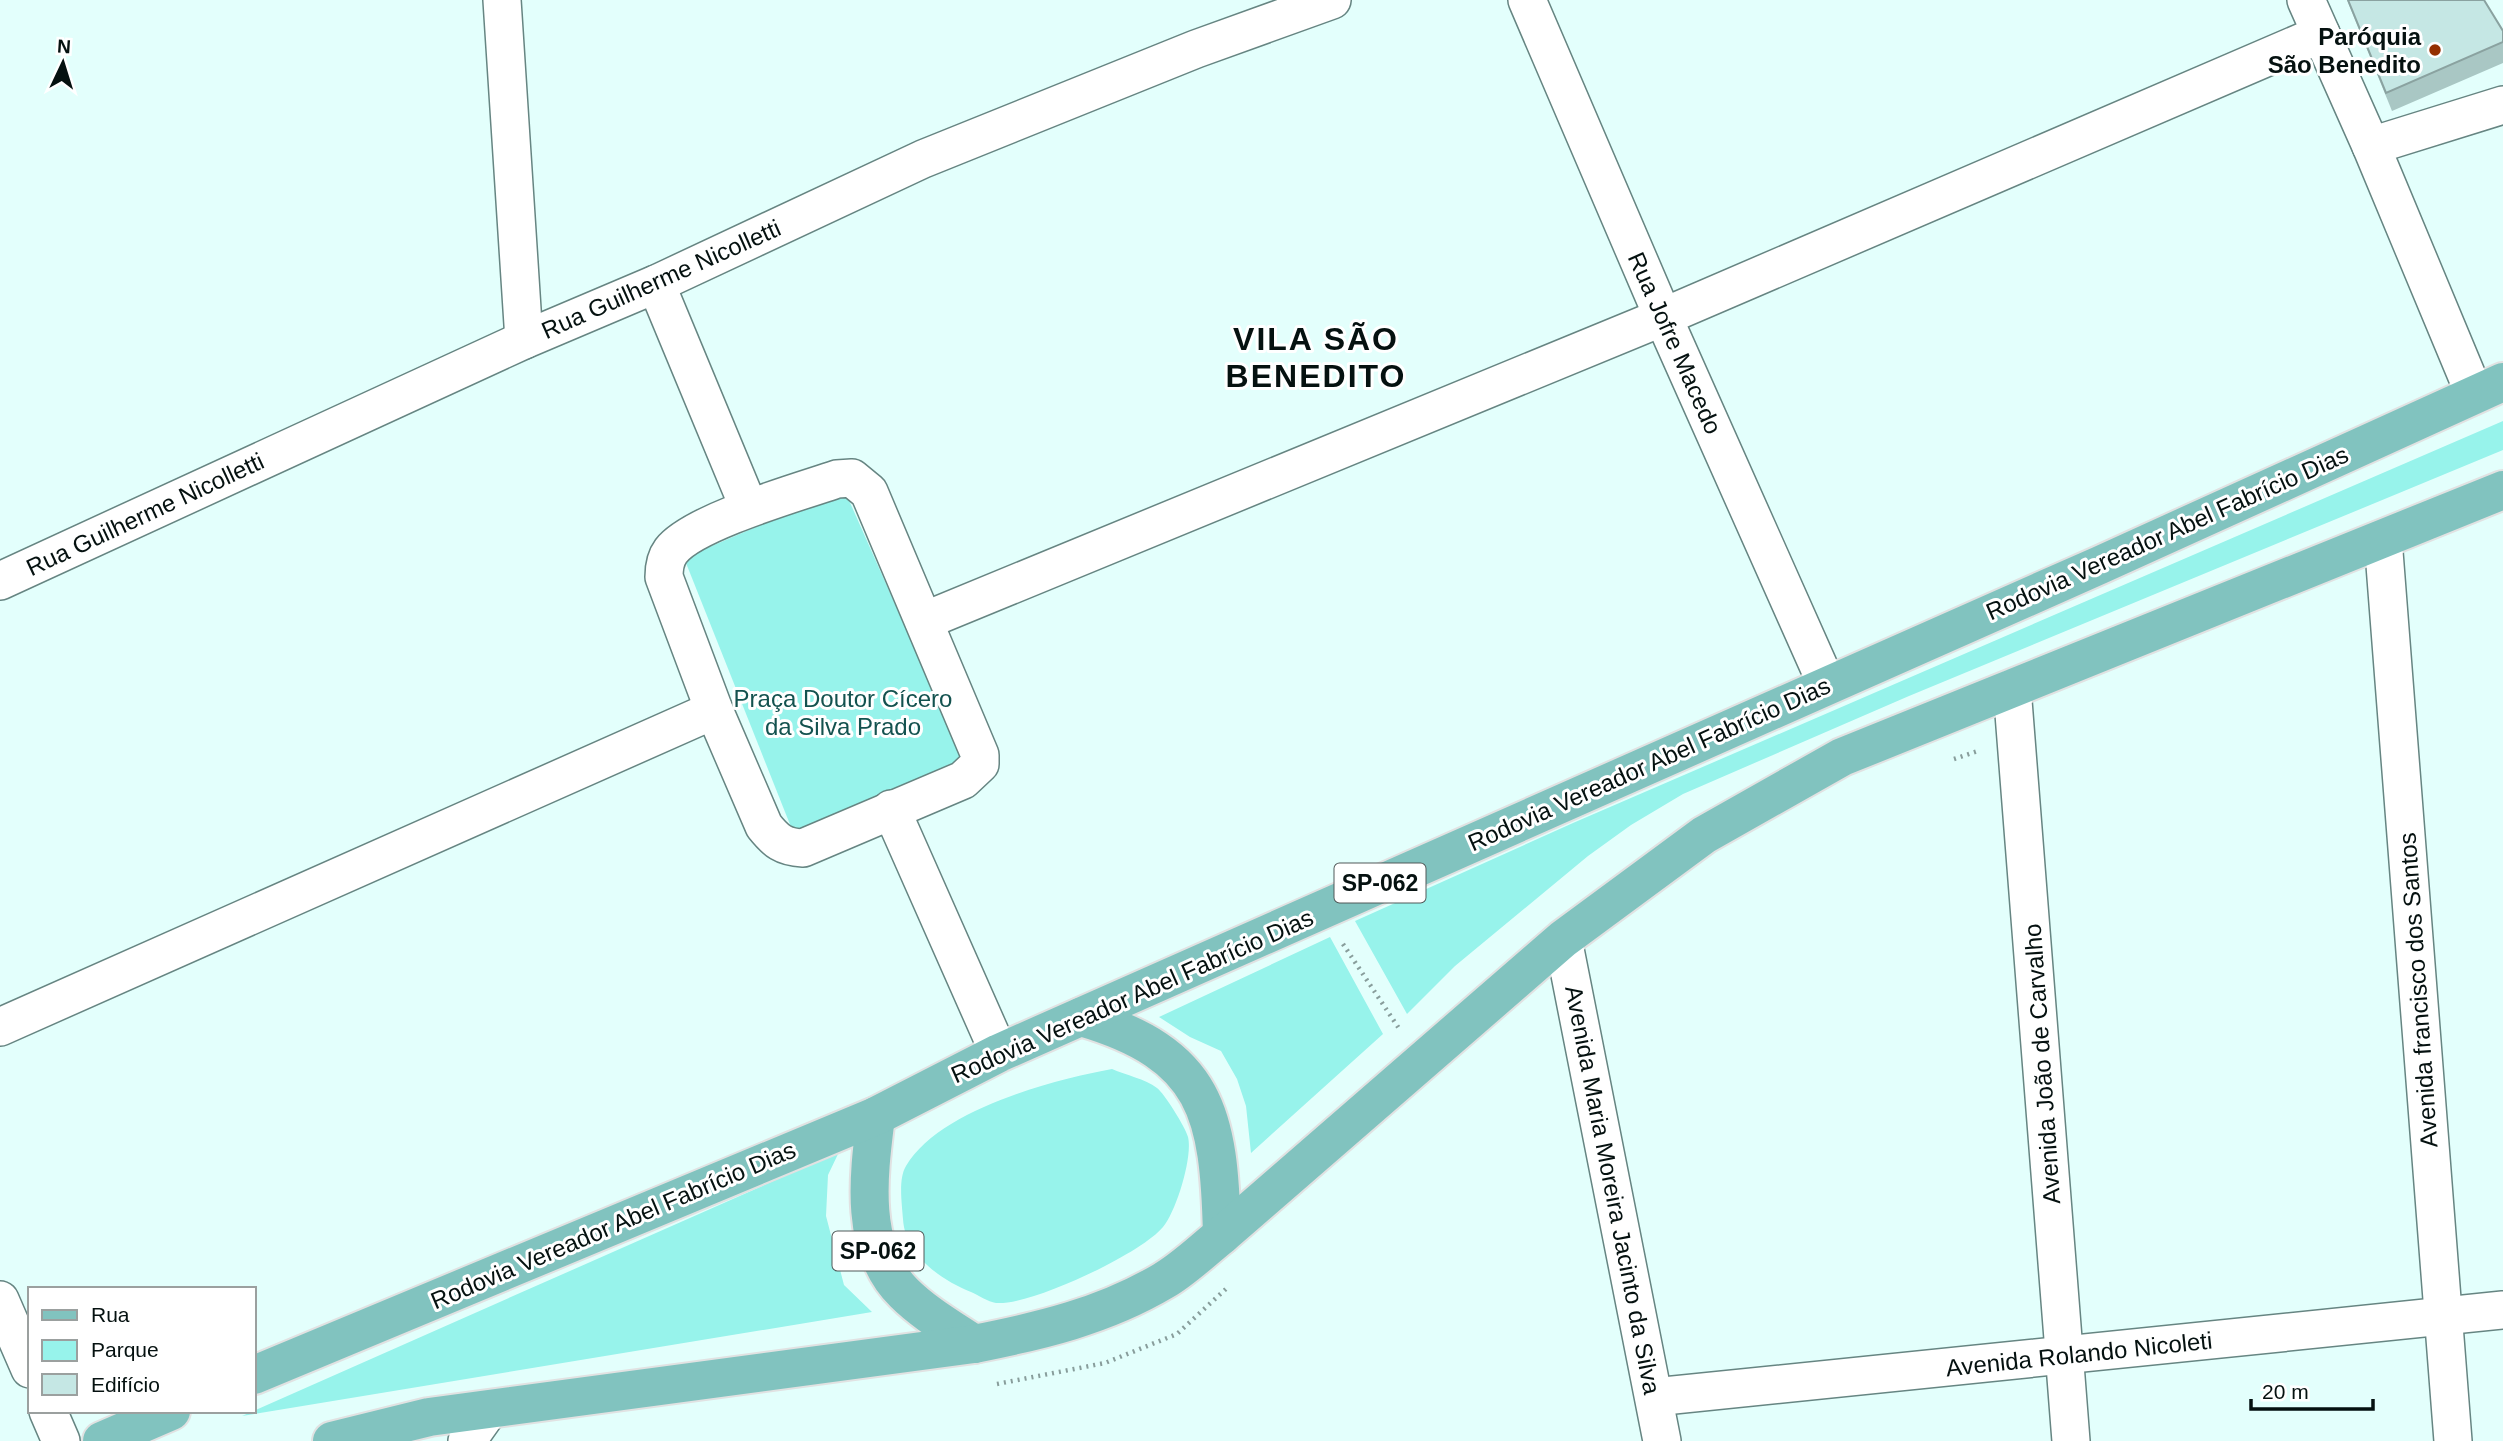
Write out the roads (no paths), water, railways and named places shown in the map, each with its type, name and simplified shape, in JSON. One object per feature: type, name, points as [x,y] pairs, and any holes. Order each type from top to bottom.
[{"type":"main road","name":"Rodovia Vereador Abel Fabrício Dias","points":[[256,1375],[876,1116],[999,1053],[2100,565],[2488,388]]},
{"type":"main road","points":[[332,1441],[429,1417],[974,1344],[1049,1329],[1117,1305],[1165,1280],[1222,1235],[1563,939],[1704,835],[1842,757],[2503,490]]},
{"type":"main road","points":[[1081,1017],[1112,1026],[1149,1043],[1187,1074],[1213,1126],[1220,1172],[1222,1235]]},
{"type":"main road","name":"SP-062","points":[[876,1116],[869,1166],[870,1212],[877,1250],[901,1290],[932,1317],[974,1344]]},
{"type":"main road","points":[[102,1441],[166,1413]]},
{"type":"street","points":[[502,0],[524,340]]},
{"type":"street","name":"Rua Guilherme Nicolletti","points":[[0,581],[524,340],[656,284],[923,159],[1196,49],[1332,0]]},
{"type":"street","name":"Rua Jofre Macedo","points":[[1527,0],[1663,317],[1827,685]]},
{"type":"street","points":[[2306,0],[2371,146],[2488,388]]},
{"type":"street","points":[[924,621],[1663,317],[2321,34]]},
{"type":"street","points":[[2371,146],[2503,105]]},
{"type":"street","points":[[656,284],[749,508]]},
{"type":"street","points":[[852,478],[869,492],[924,621],[980,755],[980,764],[963,780],[803,848],[776,842],[764,825],[714,709],[664,577],[664,565],[670,552],[682,540],[749,508],[837,479],[852,478]]},
{"type":"street","name":"Avenida francisco dos Santos","points":[[2383,539],[2453,1441]]},
{"type":"street","name":"Avenida João de Carvalho","points":[[2012,688],[2071,1441]]},
{"type":"street","points":[[0,1027],[714,709]]},
{"type":"street","points":[[891,809],[999,1053]]},
{"type":"street","name":"Avenida Maria Moreira Jacinto da Silva","points":[[1563,939],[1662,1441]]},
{"type":"street","points":[[0,1300],[28,1364]]},
{"type":"street","name":"Avenida Rolando Nicoleti","points":[[1654,1397],[2065,1357],[2503,1310]]},
{"type":"street","points":[[467,1441],[489,1410]]},
{"type":"street","points":[[49,1413],[61,1441]]},
{"type":"place","name":"Paróquia São Benedito","points":[[2435,50]]},
{"type":"district","name":"VILA SÃO BENEDITO","points":[[1316,358]]},
{"type":"park label","name":"Praça Doutor Cícero da Silva Prado","points":[[843,712]]}]
